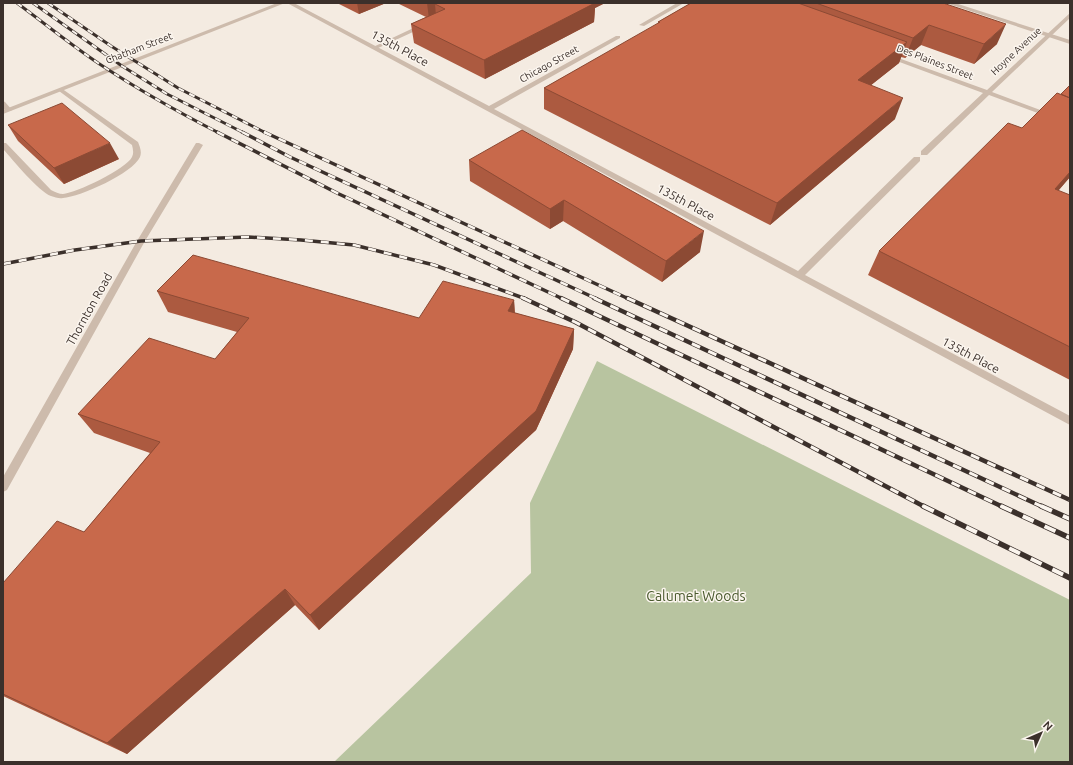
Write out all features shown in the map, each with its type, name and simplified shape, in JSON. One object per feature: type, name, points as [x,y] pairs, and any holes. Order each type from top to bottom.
[{"type":"street","name":"Chatham Street","points":[[6,111],[282,3]]},
{"type":"street","name":"135th Place","points":[[290,3],[1070,422]]},
{"type":"street","points":[[642,25],[681,3]]},
{"type":"street","points":[[949,3],[1070,42]]},
{"type":"street","name":"Hoyne Avenue","points":[[924,153],[1070,15]]},
{"type":"street","points":[[374,48],[430,22]]},
{"type":"street","name":"Chicago Street","points":[[489,109],[618,37]]},
{"type":"street","name":"Des Plaines Street","points":[[879,52],[1070,123]]},
{"type":"street","points":[[3,145],[48,192],[64,196],[114,175],[135,160],[137,154],[135,144],[61,90]]},
{"type":"street","points":[[3,103],[6,111]]},
{"type":"street","name":"Thornton Road","points":[[3,487],[141,241],[199,145]]},
{"type":"street","points":[[798,276],[917,159]]},
{"type":"green space","name":"Calumet Woods","points":[[597,361],[1070,600],[1070,762],[334,762],[531,573],[530,503]]},
{"type":"building","points":[[595,3],[484,60],[411,24],[445,9],[435,4]]},
{"type":"building","points":[[691,3],[798,3],[907,42],[858,80],[903,98],[777,203],[544,88]]},
{"type":"building","points":[[816,3],[943,3],[1006,24],[984,44],[929,25],[913,38]]},
{"type":"building","points":[[1070,85],[1070,98],[1061,94]]},
{"type":"building","points":[[1057,93],[1070,98],[1070,172],[1055,189],[1070,195],[1070,347],[879,251],[1008,123],[1022,128]]},
{"type":"building","points":[[62,103],[110,143],[54,168],[8,125]]},
{"type":"building","points":[[522,130],[704,231],[666,261],[564,200],[550,209],[469,160]]},
{"type":"building","points":[[193,255],[419,318],[443,281],[514,300],[508,311],[574,329],[536,411],[310,615],[285,589],[107,743],[3,694],[3,583],[57,521],[84,532],[160,442],[78,414],[149,338],[215,359],[249,318],[157,291]]},
{"type":"railway","points":[[17,3],[113,73],[188,117],[219,133]]},
{"type":"railway","points":[[33,3],[122,66],[167,94],[244,133]]},
{"type":"railway","points":[[48,3],[111,46],[178,88],[264,132]]},
{"type":"railway","points":[[217,132],[339,194],[563,299]]},
{"type":"railway","points":[[242,132],[290,157],[597,299]]},
{"type":"railway","points":[[264,132],[629,299]]},
{"type":"railway","points":[[3,264],[75,250],[141,241],[248,237],[301,240],[354,245],[434,265],[526,299]]},
{"type":"railway","points":[[523,298],[575,322],[924,507]]},
{"type":"railway","points":[[561,298],[1003,507]]},
{"type":"railway","points":[[594,298],[1043,507]]},
{"type":"railway","points":[[627,298],[1070,500]]},
{"type":"railway","points":[[1001,506],[1070,538]]},
{"type":"railway","points":[[1041,506],[1070,519]]},
{"type":"railway","points":[[924,507],[1070,578]]}]
